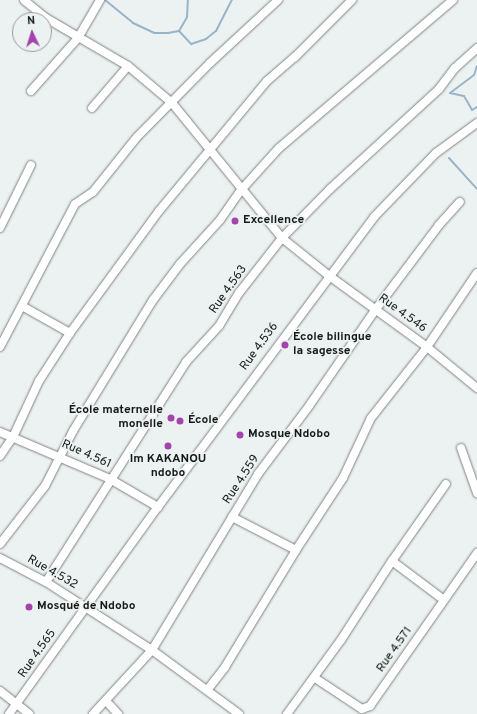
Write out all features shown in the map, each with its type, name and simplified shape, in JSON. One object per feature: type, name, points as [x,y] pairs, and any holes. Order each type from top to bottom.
[{"type":"street","name":"Rue 4.546","points":[[24,0],[46,18],[128,66],[172,102],[282,238],[328,276],[427,347],[477,273]]},
{"type":"street","points":[[31,91],[78,38],[100,0]]},
{"type":"street","points":[[0,347],[75,204],[93,192],[137,137],[210,63],[278,0]]},
{"type":"street","points":[[0,456],[12,437],[38,381],[70,333],[158,211],[268,81],[295,57],[352,0]]},
{"type":"street","points":[[0,544],[45,486],[60,456],[153,300],[180,264],[220,220],[242,189],[279,148],[453,0]]},
{"type":"street","name":"Rue 4.563","points":[[46,582],[81,530],[110,479],[186,362],[219,326],[239,293],[282,238],[330,189],[439,89],[456,68],[477,48]]},
{"type":"street","points":[[92,108],[128,66]]},
{"type":"street","name":"Rue 4.536","points":[[86,608],[158,507],[328,276],[405,182],[445,144],[477,122]]},
{"type":"street","points":[[0,228],[31,164]]},
{"type":"street","name":"Rue 4.559","points":[[152,650],[258,474],[309,406],[376,309],[439,225],[460,202]]},
{"type":"street","points":[[22,306],[70,333]]},
{"type":"street","points":[[208,689],[254,622],[296,550],[343,478],[371,418],[427,347],[477,388]]},
{"type":"street","name":"Rue 4.561","points":[[0,432],[60,456],[110,479],[158,507]]},
{"type":"street","points":[[461,448],[477,493]]},
{"type":"street","points":[[287,714],[315,678],[392,561],[446,484]]},
{"type":"street","points":[[232,517],[296,550]]},
{"type":"street","name":"Rue 4.571","points":[[315,678],[351,702],[366,709],[477,554]]},
{"type":"street","name":"Rue 4.532","points":[[0,558],[46,582],[152,650],[208,689],[239,714]]},
{"type":"street","points":[[392,561],[444,600]]},
{"type":"street","name":"Rue 4.565","points":[[8,714],[18,704],[86,608]]},
{"type":"street","points":[[93,714],[152,650]]},
{"type":"street","points":[[0,691],[29,714]]},
{"type":"street","points":[[106,700],[118,714]]},
{"type":"waterway","points":[[105,0],[133,23],[154,33],[179,31],[187,17],[188,0]]},
{"type":"waterway","points":[[179,31],[191,44],[206,39],[216,31],[232,0]]},
{"type":"waterway","points":[[477,66],[474,75],[450,93],[464,96],[472,110],[477,107]]},
{"type":"waterway","points":[[449,158],[477,189]]},
{"type":"place","name":"Excellence","points":[[235,221]]},
{"type":"place","name":"École bilingue la sagesse","points":[[285,345]]},
{"type":"place","name":"École maternelle monelle","points":[[171,418]]},
{"type":"place","name":"École","points":[[180,421]]},
{"type":"place","name":"Mosque Ndobo","points":[[240,435]]},
{"type":"place","name":"Im KAKANOU ndobo","points":[[168,446]]},
{"type":"place","name":"Mosqué de Ndobo","points":[[29,607]]}]
